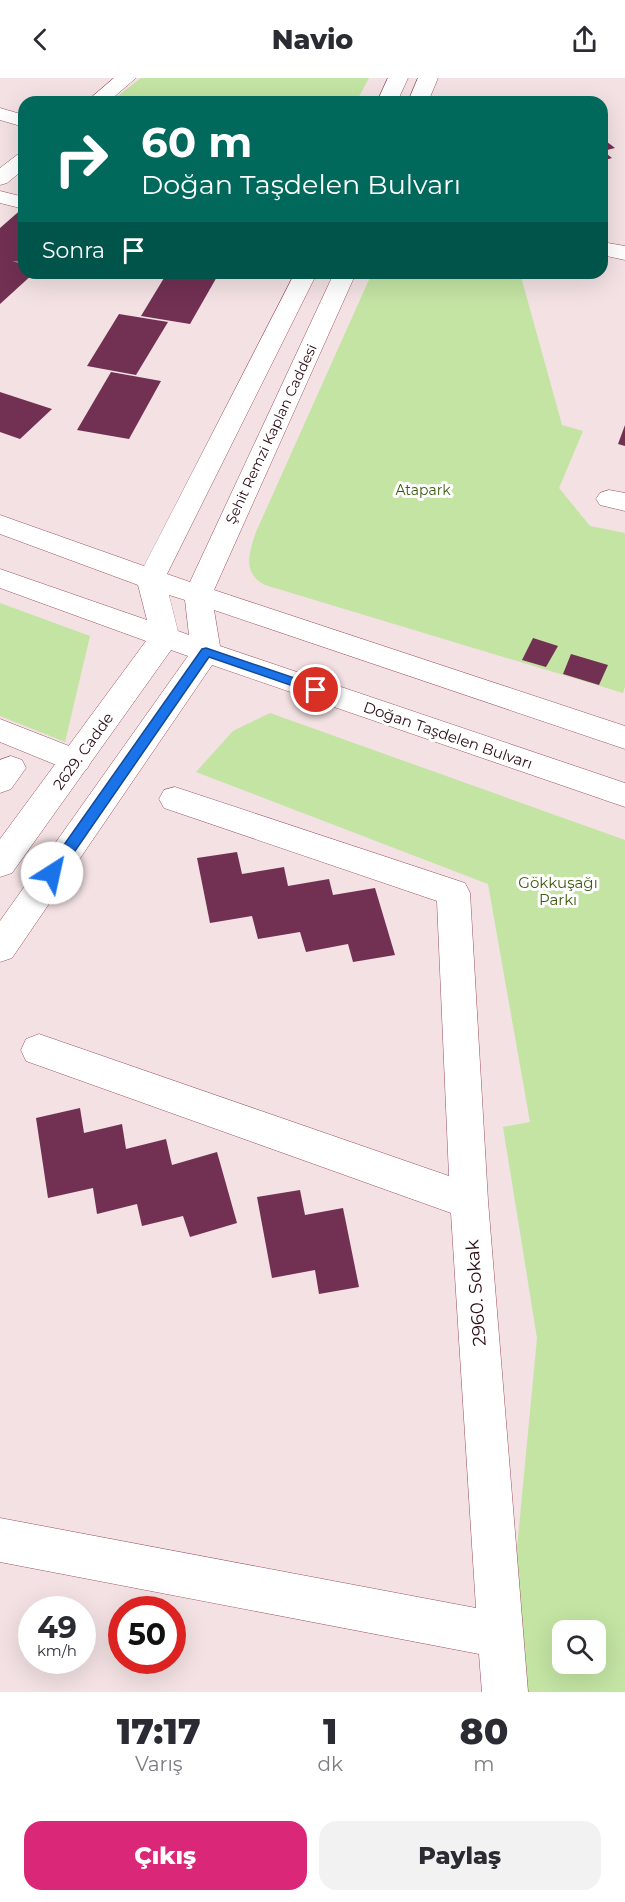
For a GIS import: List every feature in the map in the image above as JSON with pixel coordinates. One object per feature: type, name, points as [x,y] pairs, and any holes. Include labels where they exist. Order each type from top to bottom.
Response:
[{"type":"main road","points":[[104,96],[126,78]]},
{"type":"main road","points":[[390,96],[398,78]]},
{"type":"main road","points":[[420,96],[428,78]]},
{"type":"main road","points":[[0,114],[18,119]]},
{"type":"main road","points":[[0,179],[18,164]]},
{"type":"main road","points":[[0,196],[18,201]]},
{"type":"main road","points":[[608,250],[625,253]]},
{"type":"main road","points":[[165,637],[151,579],[303,279]]},
{"type":"main road","name":"Şehit Remzi Kaplan Caddesi","points":[[198,594],[342,279]]},
{"type":"main road","points":[[0,524],[151,579],[625,738]]},
{"type":"main road","name":"Doğan Taşdelen Bulvarı","points":[[0,578],[206,652],[625,795]]},
{"type":"main road","points":[[0,948],[206,652],[198,594]]},
{"type":"main road","name":"2629. Cadde","points":[[0,864],[165,637]]},
{"type":"main road","points":[[0,730],[76,761]]},
{"type":"main road","name":"2960. Sokak","points":[[175,799],[453,893],[469,1201],[505,1692]]},
{"type":"main road","points":[[39,1050],[469,1201]]},
{"type":"main road","points":[[0,1540],[500,1635]]},
{"type":"green space","points":[[141,78],[369,78],[359,96],[118,96]]},
{"type":"green space","name":"Atapark","points":[[369,279],[522,279],[562,425],[583,431],[559,488],[590,526],[625,533],[625,686],[623,693],[265,585],[253,575],[250,568],[251,547]]},
{"type":"green space","points":[[0,603],[90,636],[65,742],[0,716]]},
{"type":"green space","name":"Gökkuşağı Parkı","points":[[270,713],[625,840],[625,1692],[524,1692],[513,1590],[537,1338],[503,1127],[530,1122],[488,884],[196,772],[233,731]]},
{"type":"building","points":[[608,143],[615,148],[608,150]]},
{"type":"building","points":[[18,212],[18,262],[12,261],[18,262],[18,279],[27,279],[0,304],[0,228]]},
{"type":"building","points":[[163,279],[216,279],[190,324],[141,316]]},
{"type":"building","points":[[119,314],[168,322],[136,375],[87,366]]},
{"type":"building","points":[[111,372],[161,381],[129,439],[77,430]]},
{"type":"building","points":[[0,392],[52,409],[20,439],[0,432]]},
{"type":"building","points":[[625,425],[625,446],[618,444]]},
{"type":"building","points":[[533,638],[558,646],[546,667],[522,660]]},
{"type":"building","points":[[571,654],[608,665],[599,685],[563,674]]},
{"type":"building","points":[[237,852],[242,874],[284,867],[288,886],[329,879],[333,895],[375,888],[395,955],[353,962],[348,944],[306,952],[300,932],[258,939],[252,916],[210,923],[197,858]]},
{"type":"building","points":[[80,1108],[84,1133],[122,1124],[126,1149],[166,1139],[172,1165],[217,1152],[237,1223],[190,1237],[183,1216],[142,1226],[137,1204],[97,1214],[93,1188],[48,1198],[36,1118]]},
{"type":"building","points":[[300,1190],[305,1215],[343,1208],[359,1287],[319,1294],[315,1270],[272,1278],[257,1197]]},
{"type":"route","points":[[52,873],[206,652],[316,690]]}]
